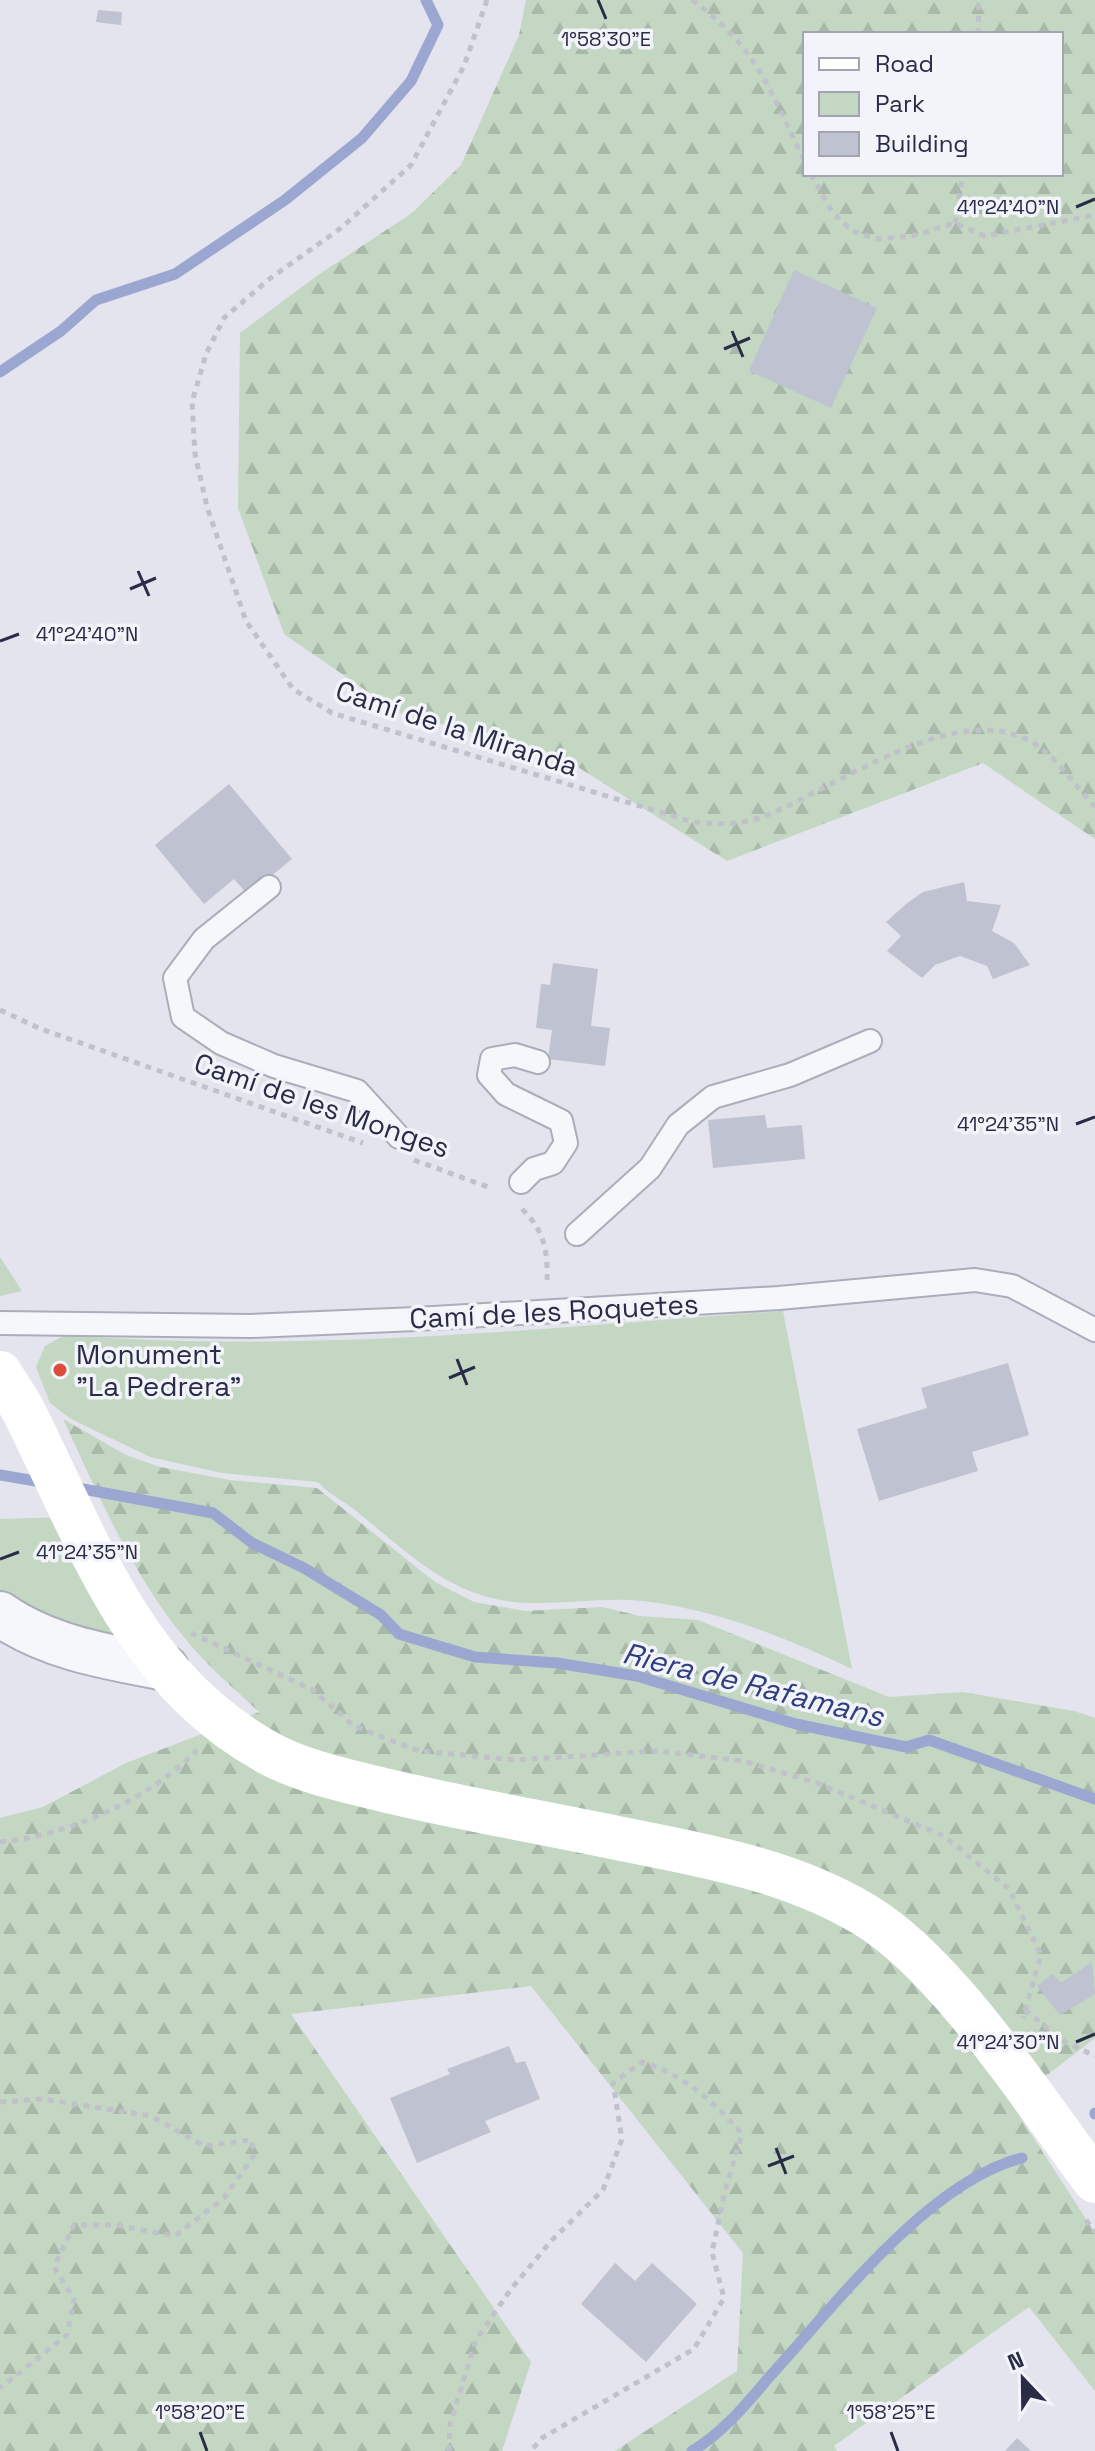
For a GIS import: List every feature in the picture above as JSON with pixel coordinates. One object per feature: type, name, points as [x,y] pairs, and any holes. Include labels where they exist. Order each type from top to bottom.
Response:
[{"type":"main road","points":[[11,1390],[135,1627],[166,1668],[222,1723],[276,1757],[366,1785],[693,1853],[800,1882],[869,1918],[908,1950],[955,1999],[1011,2070],[1086,2195]]},
{"type":"street","points":[[0,1614],[29,1634],[88,1652],[166,1668]]},
{"type":"lane","points":[[269,887],[204,939],[175,978],[183,1017],[221,1043],[274,1066],[357,1091],[401,1146]]},
{"type":"lane","points":[[577,1234],[650,1168],[678,1125],[713,1097],[790,1075],[870,1041]]},
{"type":"lane","points":[[521,1182],[534,1169],[553,1163],[566,1143],[561,1121],[506,1094],[489,1075],[492,1059],[515,1055],[538,1062]]},
{"type":"lane","name":"Camí de les Roquetes","points":[[0,1323],[251,1326],[779,1298],[975,1280],[1012,1286],[1095,1330]]},
{"type":"path","name":"Camí de la Miranda","points":[[487,0],[464,66],[411,165],[341,228],[268,280],[224,318],[206,354],[192,402],[195,454],[207,507],[232,583],[246,621],[293,689],[332,713],[693,822],[725,825],[758,818],[908,745],[968,732],[995,730],[1034,742],[1095,807]]},
{"type":"path","points":[[692,0],[726,25],[764,73],[803,158]]},
{"type":"path","points":[[978,32],[979,0]]},
{"type":"path","points":[[812,176],[832,212],[852,231],[878,239],[912,236],[955,223],[985,236],[1095,215]]},
{"type":"path","points":[[955,223],[963,176]]},
{"type":"path","name":"Camí de les Monges","points":[[0,1010],[41,1029],[375,1147]]},
{"type":"path","name":"Camí de les Monges","points":[[401,1146],[495,1190]]},
{"type":"path","points":[[519,1205],[536,1223],[548,1251],[543,1311]]},
{"type":"path","points":[[135,1627],[163,1621],[177,1627],[313,1690],[354,1726],[419,1751],[516,1760],[656,1751],[744,1761],[820,1784],[944,1836],[1009,1889],[1041,1955],[1011,2070]]},
{"type":"path","points":[[0,1842],[64,1827],[145,1791],[181,1766],[222,1723]]},
{"type":"path","points":[[1025,2010],[1065,2042],[1095,2056]]},
{"type":"path","points":[[449,2451],[450,2424],[476,2340],[511,2289],[552,2240],[603,2190],[622,2139],[613,2083],[642,2062],[670,2071],[706,2094],[742,2134],[726,2187],[712,2252],[724,2298],[694,2349],[542,2438],[531,2451]]},
{"type":"path","points":[[0,2102],[43,2099],[151,2116],[204,2146],[251,2140],[255,2154],[224,2198],[175,2236],[115,2225],[74,2225],[54,2267],[74,2299],[67,2335],[0,2388]]},
{"type":"path","points":[[1086,2195],[1095,2232]]},
{"type":"green space","points":[[526,0],[1095,0],[1095,839],[983,763],[727,861],[562,757],[397,712],[284,634],[238,508],[240,333],[318,275],[412,213],[461,165],[519,35]]},
{"type":"green space","points":[[0,1257],[22,1291],[0,1296]]},
{"type":"green space","points":[[783,1311],[852,1669],[754,1628],[678,1606],[620,1600],[529,1603],[479,1594],[458,1586],[418,1561],[318,1482],[222,1473],[150,1457],[71,1419],[50,1403],[36,1367],[45,1346],[65,1335],[245,1342],[335,1340],[514,1331]]},
{"type":"green space","points":[[63,1419],[126,1455],[160,1467],[230,1480],[317,1488],[435,1582],[474,1602],[525,1611],[602,1607],[640,1616],[698,1620],[889,1697],[963,1692],[1074,1711],[1095,1718],[1095,2038],[1011,2103],[1095,2233],[1095,2391],[1029,2307],[834,2446],[837,2451],[615,2451],[737,2371],[743,2253],[531,1986],[291,2014],[531,2362],[502,2451],[0,2451],[0,1818],[43,1807],[126,1763],[259,1712],[201,1656],[153,1595],[120,1538]]},
{"type":"green space","points":[[67,1517],[137,1655],[0,1602],[0,1519]]},
{"type":"building","points":[[98,10],[122,12],[121,25],[96,22]]},
{"type":"building","points":[[794,270],[877,308],[831,408],[749,371]]},
{"type":"building","points":[[229,784],[292,859],[248,895],[234,879],[204,904],[155,845]]},
{"type":"building","points":[[964,882],[967,901],[1001,905],[992,931],[1014,943],[1030,965],[993,979],[987,966],[960,956],[935,965],[922,978],[887,951],[901,936],[886,922],[906,904],[923,892]]},
{"type":"building","points":[[553,963],[598,969],[591,1026],[610,1028],[605,1066],[548,1059],[552,1030],[536,1028],[541,984],[550,985]]},
{"type":"building","points":[[765,1115],[767,1128],[802,1125],[805,1159],[713,1168],[708,1120]]},
{"type":"building","points":[[1008,1363],[1029,1435],[972,1452],[978,1471],[879,1501],[857,1429],[927,1408],[921,1388]]},
{"type":"building","points":[[1092,1962],[1095,1994],[1060,2015],[1037,1986],[1053,1974],[1061,1983]]},
{"type":"building","points":[[509,2046],[516,2063],[525,2061],[540,2099],[485,2121],[491,2132],[417,2163],[390,2098],[450,2074],[447,2069]]},
{"type":"building","points":[[615,2263],[635,2281],[652,2263],[697,2304],[646,2362],[581,2304]]},
{"type":"building","points":[[1017,2438],[1031,2451],[1005,2451]]},
{"type":"waterway","points":[[0,372],[61,331],[96,300],[175,274],[285,200],[362,138],[411,81],[438,25],[426,0]]},
{"type":"waterway","name":"Riera de Rafamans","points":[[0,1475],[47,1483]]},
{"type":"waterway","name":"Riera de Rafamans","points":[[72,1487],[213,1513],[252,1543],[304,1568],[381,1615],[399,1634],[475,1657],[557,1663],[637,1676],[796,1724],[906,1747],[929,1740],[1095,1799]]},
{"type":"waterway","points":[[692,2451],[734,2416],[854,2281],[918,2218],[987,2171],[1022,2158]]},
{"type":"place","name":"Monument \"La Pedrera\"","points":[[60,1370]]}]
